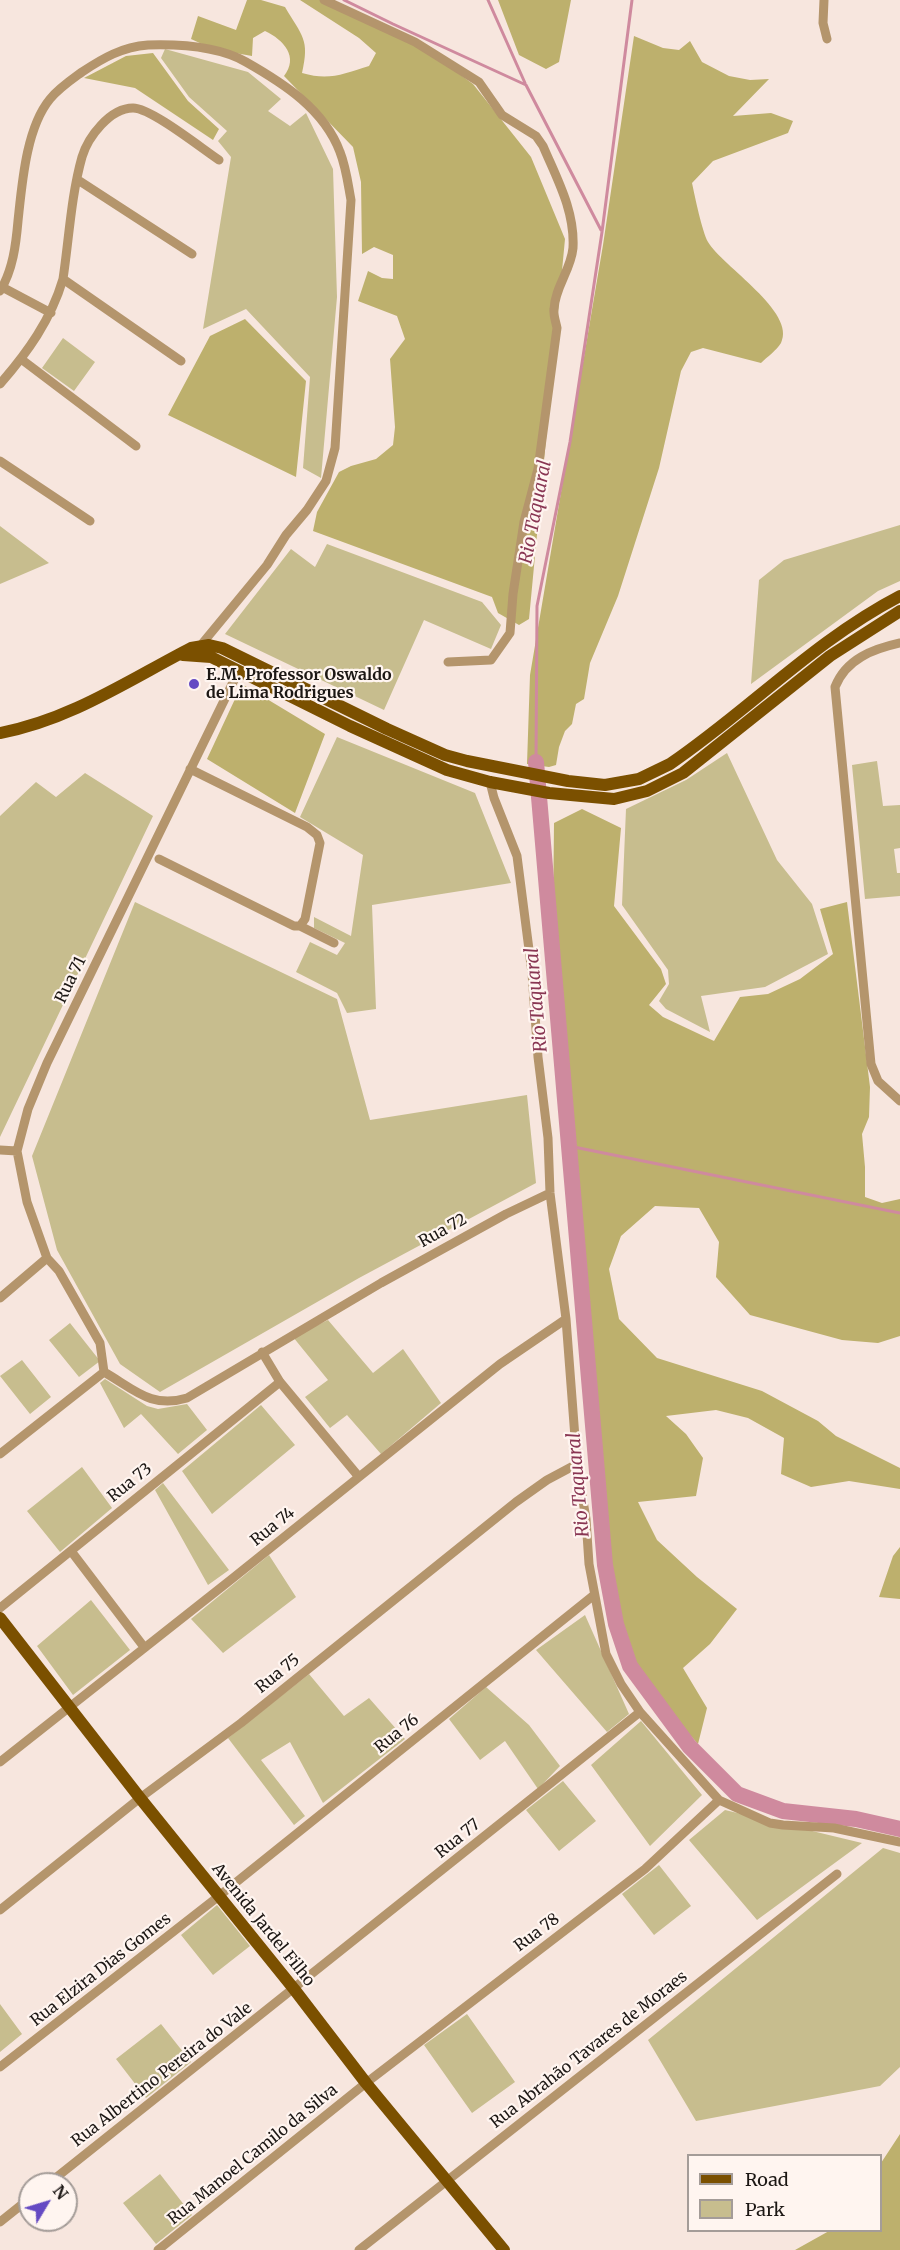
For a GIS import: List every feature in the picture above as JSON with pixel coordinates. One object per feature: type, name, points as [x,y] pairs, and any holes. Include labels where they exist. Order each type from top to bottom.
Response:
[{"type":"main road","points":[[0,733],[29,727],[67,714],[191,648],[213,645],[425,747],[467,761],[605,785],[627,782],[649,776],[682,756],[837,634],[900,596]]},
{"type":"main road","points":[[178,655],[206,655],[415,757],[447,770],[490,782],[549,793],[614,798],[638,794],[666,783],[683,773],[830,656],[900,611]]},
{"type":"main road","name":"Avenida Jardel Filho","points":[[0,1618],[366,2083],[504,2250]]},
{"type":"street","points":[[324,0],[415,42],[479,82],[502,115],[536,136],[540,141],[571,217],[573,248],[553,310],[557,328],[537,469],[519,553],[510,633],[491,660],[448,662]]},
{"type":"street","points":[[824,0],[823,22],[827,39]]},
{"type":"street","points":[[51,313],[1,289],[15,248],[28,152],[42,114],[49,100],[62,87],[96,63],[129,47],[160,45],[202,48],[242,60],[301,98],[331,134],[345,169],[351,200],[341,369],[333,455],[326,481],[307,510],[286,535],[267,565],[201,645]]},
{"type":"street","points":[[0,384],[21,359],[51,313],[63,279],[83,155],[99,127],[112,115],[123,110],[134,108],[145,111],[219,160]]},
{"type":"street","points":[[78,180],[192,254]]},
{"type":"street","points":[[63,279],[181,361]]},
{"type":"street","points":[[21,359],[136,446]]},
{"type":"street","points":[[0,461],[90,521]]},
{"type":"street","points":[[900,643],[872,651],[849,665],[842,672],[835,687],[871,1064],[878,1081],[900,1101]]},
{"type":"street","name":"Rua 71","points":[[104,1372],[100,1343],[64,1278],[47,1258],[27,1202],[17,1151],[28,1108],[47,1064],[239,670]]},
{"type":"street","points":[[190,769],[307,827],[317,835],[320,843],[305,919],[300,926]]},
{"type":"street","points":[[490,782],[517,856],[532,973],[538,1056],[548,1138],[550,1193],[566,1319],[576,1464],[586,1519],[594,1595],[606,1654],[621,1684],[640,1712],[719,1800],[776,1824],[834,1828],[900,1842]]},
{"type":"street","points":[[159,859],[294,926],[300,926],[334,943]]},
{"type":"street","points":[[0,1150],[17,1151]]},
{"type":"street","name":"Rua 72","points":[[104,1372],[153,1401],[176,1401],[187,1398],[262,1352],[445,1247],[550,1193]]},
{"type":"street","points":[[0,1298],[47,1258]]},
{"type":"street","name":"Rua 74","points":[[0,1762],[500,1364],[566,1319]]},
{"type":"street","points":[[262,1352],[280,1382],[359,1477]]},
{"type":"street","points":[[0,1455],[104,1372]]},
{"type":"street","name":"Rua 73","points":[[0,1608],[280,1382]]},
{"type":"street","name":"Rua 75","points":[[0,1910],[140,1798],[241,1723],[516,1502],[547,1480],[576,1464]]},
{"type":"street","points":[[71,1551],[144,1647]]},
{"type":"street","name":"Rua 76","points":[[219,1896],[594,1595]]},
{"type":"street","name":"Rua 77","points":[[294,1989],[640,1712]]},
{"type":"street","name":"Rua 78","points":[[366,2083],[645,1869],[719,1800]]},
{"type":"street","name":"Rua Abrahão Tavares de Moraes","points":[[359,2250],[837,1874]]},
{"type":"street","name":"Rua Elzira Dias Gomes","points":[[0,2067],[219,1896]]},
{"type":"street","name":"Rua Albertino Pereira do Vale","points":[[63,2172],[294,1989]]},
{"type":"street","name":"Rua Manoel Camilo da Silva","points":[[158,2250],[366,2083]]},
{"type":"street","points":[[0,2222],[18,2208]]},
{"type":"green space","points":[[165,49],[248,72],[281,99],[268,111],[290,126],[306,113],[333,169],[337,297],[321,478],[303,468],[310,377],[246,309],[203,329],[231,157],[218,141],[227,131],[189,97],[161,58]]},
{"type":"green space","points":[[63,338],[95,362],[74,391],[42,368]]},
{"type":"green space","points":[[900,525],[900,581],[878,591],[751,684],[759,580],[784,560]]},
{"type":"green space","points":[[0,526],[49,563],[0,584]]},
{"type":"green space","points":[[327,544],[482,602],[501,625],[491,649],[424,620],[384,710],[225,634],[291,549],[315,567]]},
{"type":"green space","points":[[337,737],[475,793],[511,883],[372,905],[376,1009],[347,1013],[337,993],[296,972],[310,942],[337,955],[345,943],[314,928],[314,917],[351,936],[363,855],[300,817]]},
{"type":"green space","points":[[727,753],[777,860],[812,904],[828,954],[765,987],[701,996],[710,1032],[666,1009],[659,1001],[669,984],[668,970],[622,905],[626,809],[686,780]]},
{"type":"green space","points":[[877,761],[883,806],[900,805],[900,848],[894,849],[897,873],[900,873],[900,896],[865,899],[852,765]]},
{"type":"green space","points":[[85,773],[153,816],[0,1137],[0,816],[36,782],[56,797]]},
{"type":"green space","points":[[135,902],[337,999],[370,1120],[527,1095],[536,1183],[359,1278],[160,1392],[120,1364],[57,1250],[32,1156]]},
{"type":"green space","points":[[328,1320],[373,1373],[403,1349],[441,1403],[381,1454],[347,1415],[330,1428],[305,1397],[328,1380],[293,1337]]},
{"type":"green space","points":[[70,1323],[100,1361],[79,1377],[49,1340]]},
{"type":"green space","points":[[22,1360],[51,1397],[30,1414],[0,1376]]},
{"type":"green space","points":[[105,1379],[147,1406],[158,1409],[187,1404],[207,1430],[178,1454],[141,1414],[124,1428],[100,1383]]},
{"type":"green space","points":[[261,1405],[295,1445],[212,1514],[182,1471]]},
{"type":"green space","points":[[82,1467],[112,1508],[60,1552],[27,1511]]},
{"type":"green space","points":[[163,1483],[229,1570],[208,1585],[155,1490]]},
{"type":"green space","points":[[269,1555],[296,1597],[223,1653],[191,1619]]},
{"type":"green space","points":[[91,1600],[130,1650],[73,1695],[37,1646]]},
{"type":"green space","points":[[585,1615],[629,1714],[607,1732],[536,1650]]},
{"type":"green space","points":[[309,1674],[344,1716],[369,1698],[405,1739],[323,1803],[290,1742],[261,1760],[305,1816],[294,1825],[228,1738]]},
{"type":"green space","points":[[486,1687],[529,1725],[560,1766],[538,1789],[505,1741],[480,1760],[449,1719]]},
{"type":"green space","points":[[641,1721],[702,1795],[650,1846],[591,1765]]},
{"type":"green space","points":[[563,1781],[596,1821],[559,1851],[526,1810]]},
{"type":"green space","points":[[725,1810],[862,1843],[757,1920],[689,1840]]},
{"type":"green space","points":[[883,1848],[900,1853],[900,2067],[880,2086],[696,2121],[648,2040]]},
{"type":"green space","points":[[659,1865],[691,1906],[654,1935],[622,1894]]},
{"type":"green space","points":[[217,1905],[250,1946],[213,1975],[181,1935]]},
{"type":"green space","points":[[0,2004],[22,2034],[0,2052]]},
{"type":"green space","points":[[467,2014],[515,2082],[472,2113],[424,2045]]},
{"type":"green space","points":[[161,2024],[191,2062],[146,2098],[116,2059]]},
{"type":"green space","points":[[160,2174],[192,2215],[156,2244],[123,2203]]},
{"type":"shaded area","points":[[247,0],[261,0],[285,7],[305,45],[302,73],[320,76],[343,74],[369,66],[376,53],[359,38],[300,0],[327,0],[415,42],[473,84],[531,157],[565,239],[529,619],[519,625],[498,613],[492,597],[313,531],[317,512],[339,472],[376,459],[393,445],[395,427],[390,359],[405,339],[397,316],[358,301],[368,271],[382,278],[393,279],[393,255],[374,247],[362,254],[361,182],[353,147],[284,76],[288,69],[290,56],[283,44],[265,31],[253,38],[252,56],[213,49],[191,39],[198,16],[236,30]]},
{"type":"shaded area","points":[[498,0],[571,0],[559,62],[546,69],[519,55]]},
{"type":"shaded area","points":[[634,36],[663,48],[679,50],[690,41],[702,62],[729,76],[750,80],[769,79],[733,116],[771,113],[793,121],[788,133],[713,161],[692,183],[708,242],[769,304],[783,331],[779,346],[761,363],[703,348],[691,352],[681,371],[659,468],[618,596],[590,663],[584,699],[576,704],[572,724],[565,731],[559,747],[556,765],[549,767],[527,764],[530,675],[603,245]]},
{"type":"shaded area","points":[[153,53],[188,101],[219,129],[213,140],[135,88],[84,78],[126,56]]},
{"type":"shaded area","points":[[245,319],[306,381],[296,477],[168,415],[210,336]]},
{"type":"shaded area","points":[[242,684],[325,734],[295,813],[207,759]]},
{"type":"shaded area","points":[[582,809],[621,828],[614,906],[661,969],[666,984],[649,1005],[663,1017],[714,1041],[740,997],[768,994],[800,979],[833,954],[820,909],[847,902],[870,1087],[869,1117],[862,1134],[865,1197],[882,1203],[900,1199],[900,1336],[878,1343],[842,1340],[750,1315],[716,1277],[719,1242],[699,1208],[655,1206],[621,1236],[609,1269],[619,1319],[657,1358],[762,1391],[818,1421],[836,1436],[900,1468],[900,1489],[849,1481],[811,1487],[781,1474],[784,1438],[748,1418],[716,1410],[666,1416],[686,1434],[703,1458],[696,1496],[638,1502],[657,1540],[697,1577],[737,1609],[710,1644],[683,1668],[707,1708],[698,1744],[673,1716],[635,1663],[617,1622],[564,1119],[563,1020],[553,921],[554,823]]},
{"type":"shaded area","points":[[900,1547],[900,1599],[879,1597],[893,1556]]},
{"type":"shaded area","points":[[900,2134],[900,2250],[795,2250],[827,2232],[882,2232],[882,2161]]},
{"type":"waterway","points":[[344,0],[526,85],[601,230]]},
{"type":"waterway","points":[[488,0],[525,83]]},
{"type":"waterway","name":"Rio Taquaral","points":[[536,762],[537,606],[570,442],[602,232],[632,0]]},
{"type":"waterway","name":"Rio Taquaral","points":[[536,762],[605,1565],[616,1624],[630,1666],[689,1746],[737,1794],[783,1811],[856,1819],[900,1829]]},
{"type":"waterway","points":[[569,1146],[900,1213]]},
{"type":"place","name":"E.M. Professor Oswaldo de Lima Rodrigues","points":[[194,684]]}]
